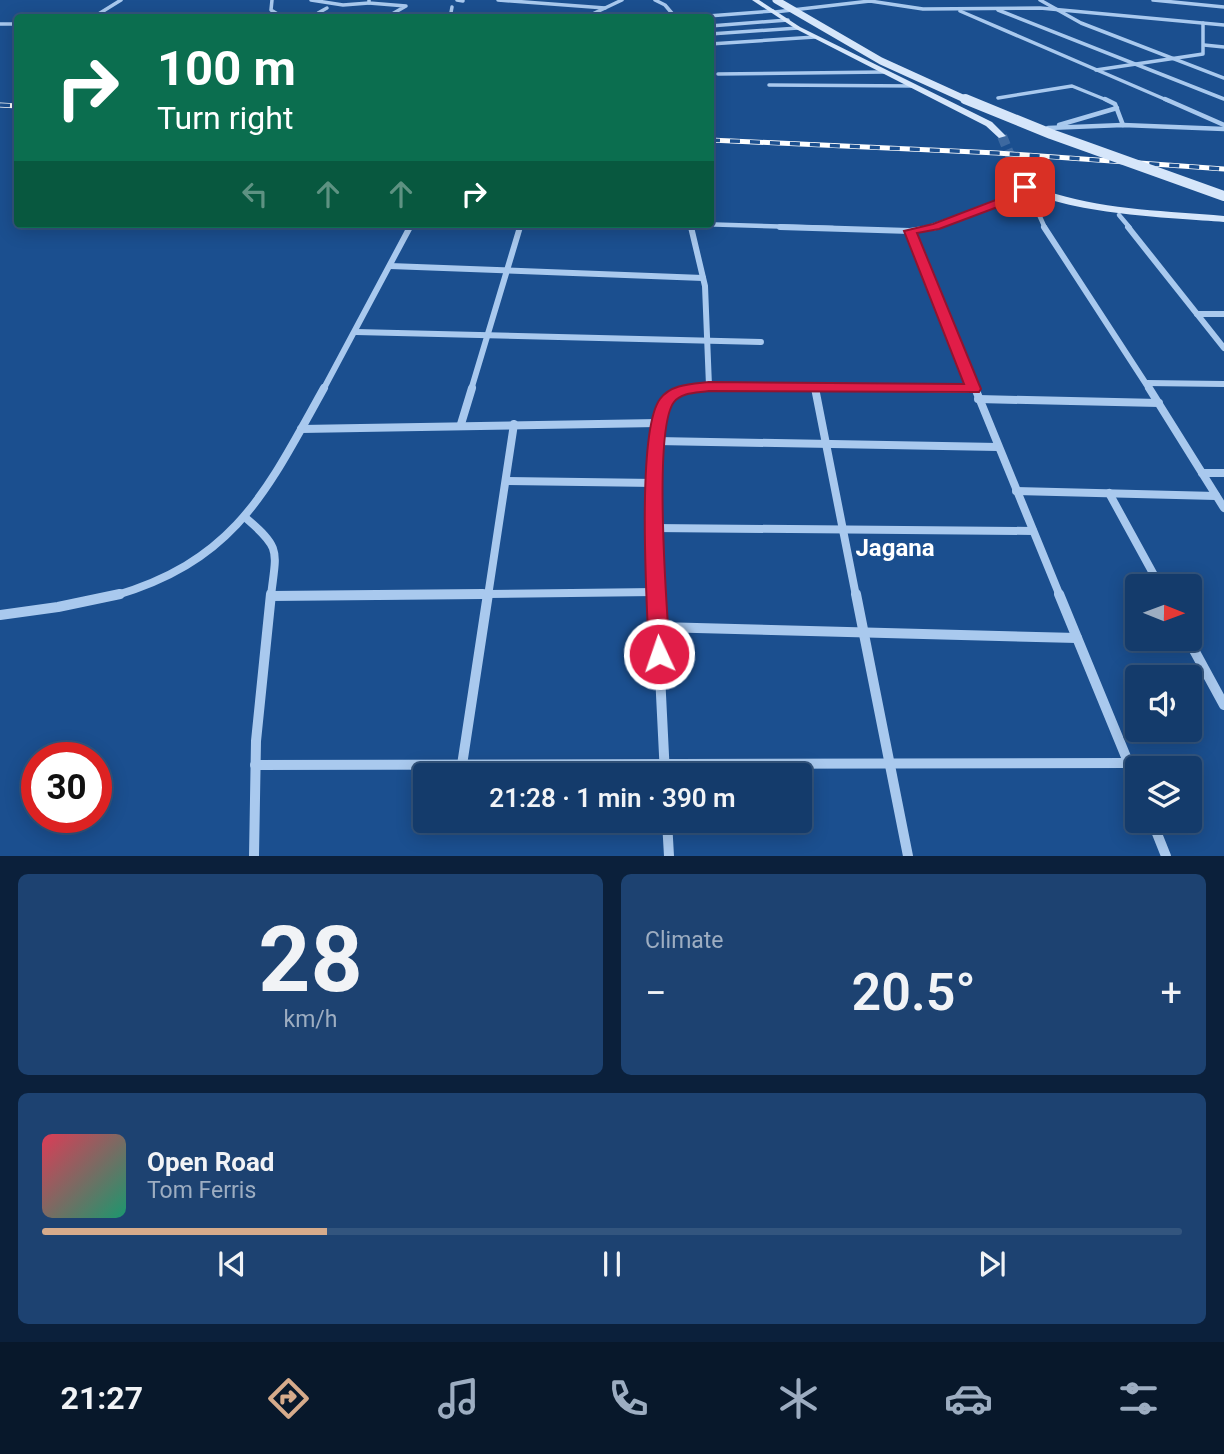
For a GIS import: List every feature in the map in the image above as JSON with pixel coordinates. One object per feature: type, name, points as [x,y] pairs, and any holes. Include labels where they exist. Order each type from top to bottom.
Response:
[{"type":"street","points":[[98,14],[121,0]]},
{"type":"street","points":[[272,0],[271,10],[278,14]]},
{"type":"street","points":[[311,0],[343,5],[369,2],[406,6],[392,14]]},
{"type":"street","points":[[498,0],[606,8]]},
{"type":"street","points":[[591,14],[622,0]]},
{"type":"street","points":[[654,0],[665,5],[673,14]]},
{"type":"street","points":[[755,0],[798,28],[989,124],[1002,136]]},
{"type":"street","points":[[776,0],[843,40],[973,103],[1224,196]]},
{"type":"street","points":[[1040,0],[1052,9],[1224,78]]},
{"type":"street","points":[[1153,0],[1224,7]]},
{"type":"street","points":[[714,16],[863,1],[913,8],[1052,9],[1224,25]]},
{"type":"street","points":[[451,14],[452,7]]},
{"type":"street","points":[[318,14],[327,8]]},
{"type":"street","points":[[994,8],[1224,99]]},
{"type":"street","points":[[956,9],[1224,127]]},
{"type":"street","points":[[716,25],[788,20]]},
{"type":"street","points":[[1095,70],[1203,54],[1203,23]]},
{"type":"street","points":[[716,25],[733,42]]},
{"type":"street","points":[[714,34],[798,28]]},
{"type":"street","points":[[714,44],[815,37]]},
{"type":"street","points":[[1205,45],[1224,47]]},
{"type":"street","points":[[718,74],[884,72]]},
{"type":"street","points":[[769,85],[914,86]]},
{"type":"street","points":[[998,98],[1072,86],[1110,100],[1117,108],[1123,125]]},
{"type":"street","points":[[1117,108],[1048,128],[1123,125],[1224,127]]},
{"type":"street","points":[[1021,182],[1031,191],[1063,200],[1129,210],[1224,219]]},
{"type":"street","points":[[714,225],[910,231],[935,227],[1031,191]]},
{"type":"street","points":[[1013,198],[1036,208],[1047,234],[1146,383],[1224,508]]},
{"type":"street","points":[[1119,215],[1224,348]]},
{"type":"street","points":[[0,615],[115,597],[154,583],[219,544],[247,519],[356,332],[409,228]]},
{"type":"street","points":[[461,424],[520,228]]},
{"type":"street","points":[[691,228],[703,278],[709,386]]},
{"type":"street","points":[[910,231],[1126,756]]},
{"type":"street","points":[[390,266],[703,278]]},
{"type":"street","points":[[1197,314],[1224,314]]},
{"type":"street","points":[[356,332],[761,342]]},
{"type":"street","points":[[1146,383],[1224,384]]},
{"type":"street","points":[[665,763],[653,528],[658,423],[666,401],[678,391],[709,386],[974,389]]},
{"type":"street","points":[[815,387],[908,856]]},
{"type":"street","points":[[978,398],[1158,403]]},
{"type":"street","points":[[301,429],[461,424],[658,423]]},
{"type":"street","points":[[462,763],[514,424]]},
{"type":"street","points":[[657,441],[998,447]]},
{"type":"street","points":[[1202,473],[1224,473]]},
{"type":"street","points":[[506,481],[655,483]]},
{"type":"street","points":[[1016,491],[1216,496]]},
{"type":"street","points":[[1109,493],[1153,574]]},
{"type":"street","points":[[247,519],[269,538],[275,549],[255,765],[252,825],[254,856]]},
{"type":"street","points":[[653,528],[1033,531]]},
{"type":"street","points":[[271,596],[656,592]]},
{"type":"street","points":[[658,627],[1077,638]]},
{"type":"street","points":[[1195,651],[1224,705]]},
{"type":"street","points":[[812,766],[1125,762]]},
{"type":"street","points":[[255,765],[413,765]]},
{"type":"street","points":[[668,833],[669,856]]},
{"type":"street","points":[[1157,833],[1166,856]]},
{"type":"tunnel","points":[[1002,136],[1021,182]]},
{"type":"railway","points":[[0,105],[14,106]]},
{"type":"railway","points":[[714,140],[997,153],[1224,169]]},
{"type":"district","name":"Jagana","points":[[895,548]]},
{"type":"route","points":[[659,654],[653,528],[658,423],[666,401],[678,391],[709,386],[974,389],[910,231],[935,227],[1031,191],[1025,187]]}]
